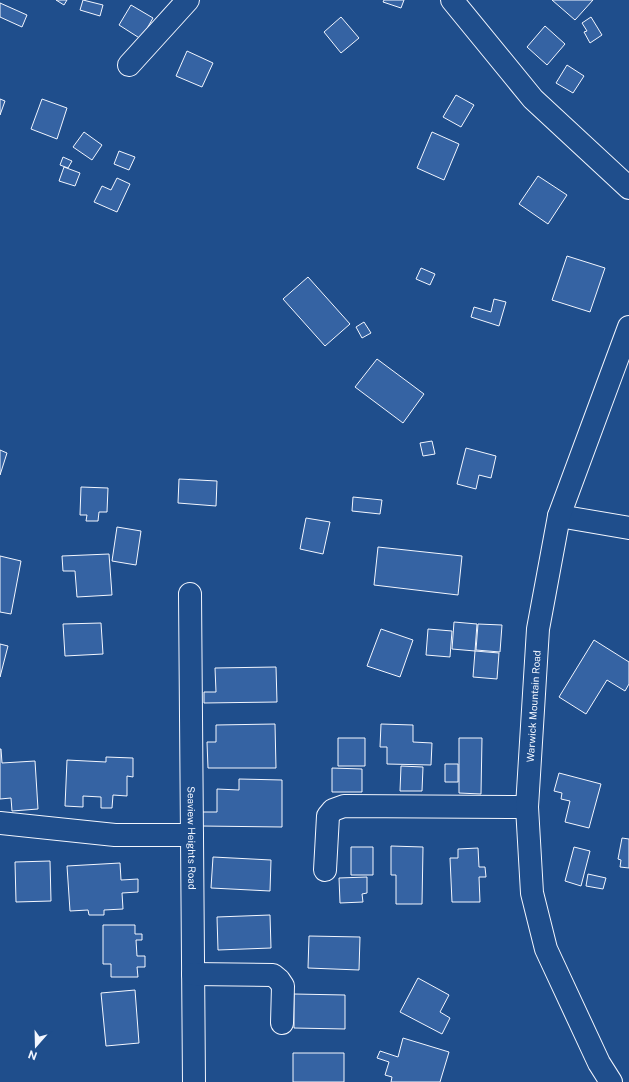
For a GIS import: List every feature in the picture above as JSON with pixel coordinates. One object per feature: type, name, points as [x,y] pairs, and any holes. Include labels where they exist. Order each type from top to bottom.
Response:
[{"type":"street","points":[[129,65],[188,0]]},
{"type":"street","points":[[452,0],[533,99],[629,188]]},
{"type":"street","name":"Warwick Mountain Road","points":[[611,1082],[599,1063],[546,949],[532,893],[527,808],[538,629],[559,516],[629,327]]},
{"type":"street","points":[[559,516],[629,528]]},
{"type":"street","name":"Seaview Heights Road","points":[[190,594],[194,1082]]},
{"type":"street","points":[[325,870],[328,816],[333,810],[344,806],[527,808]]},
{"type":"street","points":[[0,823],[115,835],[192,835]]},
{"type":"street","points":[[193,974],[273,975],[283,986],[282,1023]]},
{"type":"building","points":[[56,0],[67,0],[64,5]]},
{"type":"building","points":[[83,0],[103,5],[100,16],[80,10]]},
{"type":"building","points":[[384,0],[404,0],[401,8],[383,2]]},
{"type":"building","points":[[552,0],[593,0],[575,20]]},
{"type":"building","points":[[0,3],[27,15],[22,27],[0,17]]},
{"type":"building","points":[[131,5],[153,18],[141,39],[119,25]]},
{"type":"building","points":[[341,17],[359,38],[341,53],[324,32]]},
{"type":"building","points":[[591,17],[602,35],[590,43],[584,32],[587,31],[582,23]]},
{"type":"building","points":[[545,26],[565,44],[547,65],[527,47]]},
{"type":"building","points":[[187,51],[213,63],[202,87],[176,76]]},
{"type":"building","points":[[567,65],[584,76],[573,93],[556,83]]},
{"type":"building","points":[[456,95],[474,105],[461,127],[443,117]]},
{"type":"building","points":[[0,99],[5,101],[0,115]]},
{"type":"building","points":[[42,99],[67,108],[57,139],[31,129]]},
{"type":"building","points":[[84,132],[102,145],[92,160],[73,147]]},
{"type":"building","points":[[432,132],[459,144],[444,180],[417,168]]},
{"type":"building","points":[[119,151],[135,157],[129,170],[114,164]]},
{"type":"building","points":[[63,157],[72,161],[68,168],[60,165]]},
{"type":"building","points":[[64,167],[80,173],[75,186],[59,181]]},
{"type":"building","points":[[538,176],[567,195],[548,224],[519,204]]},
{"type":"building","points":[[117,178],[130,184],[117,212],[94,202],[102,186],[111,190]]},
{"type":"building","points":[[567,256],[605,268],[590,312],[552,300]]},
{"type":"building","points":[[421,268],[435,274],[430,285],[416,279]]},
{"type":"building","points":[[308,277],[350,324],[325,346],[283,299]]},
{"type":"building","points":[[494,299],[506,302],[499,326],[471,317],[474,307],[491,312]]},
{"type":"building","points":[[364,322],[371,333],[362,338],[356,327]]},
{"type":"building","points":[[377,359],[424,394],[403,423],[355,387]]},
{"type":"building","points":[[432,441],[435,454],[423,456],[420,443]]},
{"type":"building","points":[[466,448],[496,456],[491,478],[479,475],[476,489],[457,484]]},
{"type":"building","points":[[0,450],[7,453],[0,475]]},
{"type":"building","points":[[179,479],[217,481],[216,506],[178,503]]},
{"type":"building","points":[[81,487],[108,488],[107,512],[99,512],[98,521],[86,521],[87,515],[80,515]]},
{"type":"building","points":[[353,497],[382,500],[380,514],[352,511]]},
{"type":"building","points":[[306,518],[330,522],[323,554],[300,549]]},
{"type":"building","points":[[117,527],[141,531],[136,565],[112,561]]},
{"type":"building","points":[[378,547],[462,556],[458,595],[374,585]]},
{"type":"building","points":[[109,554],[112,595],[77,597],[75,571],[63,571],[62,556]]},
{"type":"building","points":[[0,556],[21,561],[11,614],[0,612]]},
{"type":"building","points":[[454,622],[477,624],[475,651],[452,649]]},
{"type":"building","points":[[101,623],[103,654],[65,656],[63,624]]},
{"type":"building","points":[[478,624],[502,625],[500,652],[476,650]]},
{"type":"building","points":[[381,629],[413,640],[400,677],[367,666]]},
{"type":"building","points":[[428,629],[452,631],[450,657],[426,655]]},
{"type":"building","points":[[594,640],[629,662],[629,684],[625,691],[607,680],[586,714],[559,697]]},
{"type":"building","points":[[0,644],[8,646],[0,677]]},
{"type":"building","points":[[475,651],[499,653],[497,679],[473,677]]},
{"type":"building","points":[[276,667],[277,702],[204,703],[204,692],[216,692],[215,668]]},
{"type":"building","points":[[275,724],[276,768],[208,768],[207,742],[216,742],[216,725]]},
{"type":"building","points":[[381,724],[413,725],[413,742],[432,743],[431,765],[387,764],[387,747],[380,747]]},
{"type":"building","points":[[338,738],[365,738],[365,766],[338,766]]},
{"type":"building","points":[[459,738],[482,738],[481,794],[459,793]]},
{"type":"building","points":[[0,749],[2,763],[35,761],[38,809],[12,811],[11,798],[0,799]]},
{"type":"building","points":[[106,757],[133,758],[133,777],[127,776],[127,796],[113,795],[112,808],[101,808],[101,797],[83,796],[83,807],[65,806],[67,760],[106,762]]},
{"type":"building","points":[[445,764],[458,764],[458,782],[445,782]]},
{"type":"building","points":[[401,766],[423,767],[422,791],[400,791]]},
{"type":"building","points":[[332,768],[362,769],[362,792],[332,792]]},
{"type":"building","points":[[559,773],[601,784],[589,828],[565,822],[570,801],[561,799],[562,793],[554,791]]},
{"type":"building","points":[[239,779],[282,780],[282,827],[201,826],[201,812],[217,812],[217,789],[239,790]]},
{"type":"building","points":[[622,838],[629,839],[629,868],[620,867],[621,860],[618,859]]},
{"type":"building","points":[[391,846],[423,847],[422,904],[396,904],[396,875],[391,875]]},
{"type":"building","points":[[351,847],[373,847],[373,875],[351,875]]},
{"type":"building","points":[[574,847],[590,851],[581,886],[565,881]]},
{"type":"building","points":[[478,848],[479,867],[485,867],[486,877],[479,877],[480,902],[452,902],[450,858],[458,858],[458,849]]},
{"type":"building","points":[[213,857],[271,860],[270,891],[211,888]]},
{"type":"building","points":[[50,861],[51,901],[16,902],[15,862]]},
{"type":"building","points":[[120,863],[121,880],[138,879],[138,892],[122,893],[123,909],[104,910],[104,915],[89,915],[88,910],[70,911],[67,866]]},
{"type":"building","points":[[588,874],[606,878],[603,889],[586,886]]},
{"type":"building","points":[[367,877],[367,893],[362,894],[363,902],[340,903],[339,878]]},
{"type":"building","points":[[270,915],[271,948],[218,950],[217,917]]},
{"type":"building","points":[[103,925],[135,925],[135,934],[142,934],[142,940],[136,940],[137,956],[145,956],[145,967],[137,967],[138,977],[111,977],[111,964],[103,964]]},
{"type":"building","points":[[309,936],[360,937],[359,970],[308,968]]},
{"type":"building","points":[[418,978],[449,995],[440,1012],[450,1018],[442,1034],[400,1012]]},
{"type":"building","points":[[135,990],[139,1043],[106,1046],[101,993]]},
{"type":"building","points":[[294,994],[345,995],[345,1029],[294,1028]]},
{"type":"building","points":[[403,1038],[449,1052],[440,1082],[391,1082],[392,1077],[385,1075],[389,1062],[377,1058],[380,1051],[398,1057]]},
{"type":"building","points":[[293,1053],[344,1053],[344,1082],[293,1082]]}]
